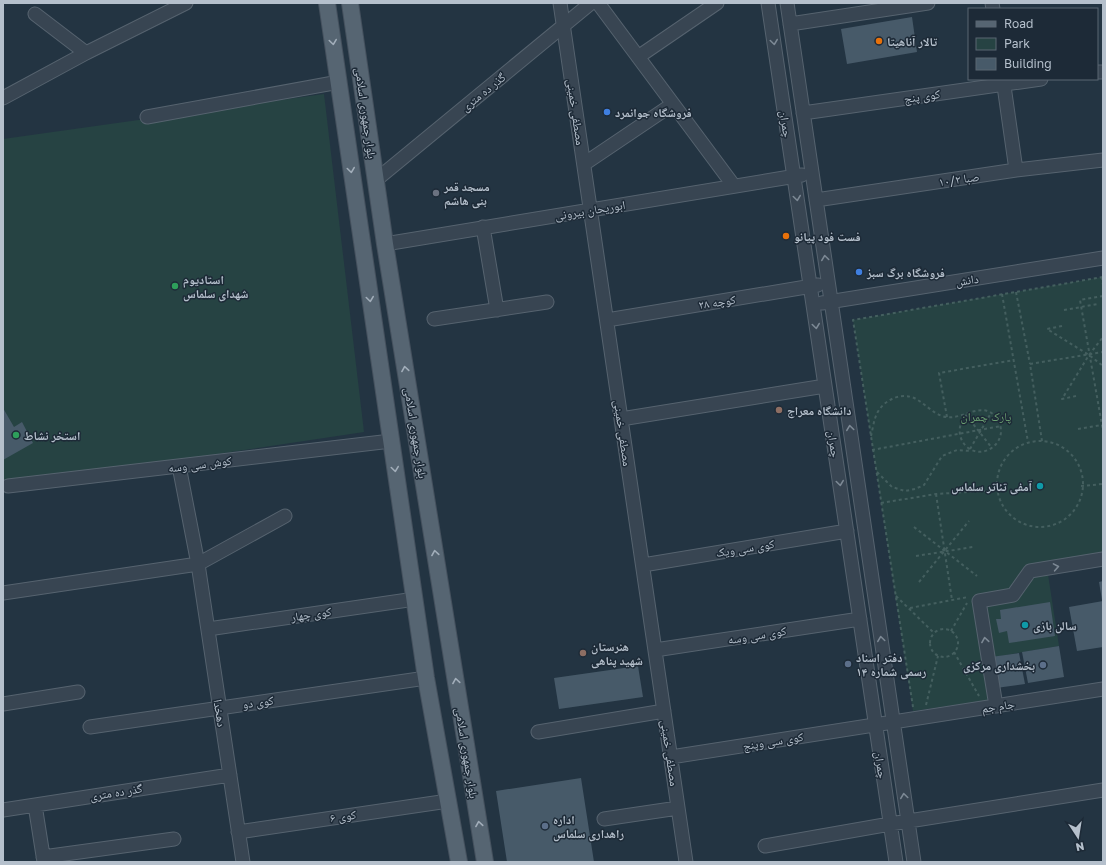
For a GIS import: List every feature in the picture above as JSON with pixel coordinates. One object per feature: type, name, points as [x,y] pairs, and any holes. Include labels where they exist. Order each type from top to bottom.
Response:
[{"type":"main road","name":"بلوار جمهوری اسلامی","points":[[327,3],[426,678],[459,862]]},
{"type":"main road","name":"بلوار جمهوری اسلامی","points":[[350,3],[385,244],[485,862]]},
{"type":"street","points":[[3,98],[86,53],[186,3]]},
{"type":"street","name":"مصطفی خمینی","points":[[560,3],[686,862]]},
{"type":"street","name":"گذر ده متری","points":[[376,180],[591,3]]},
{"type":"street","points":[[598,3],[734,186]]},
{"type":"street","points":[[638,57],[717,3]]},
{"type":"street","name":"چمران","points":[[768,3],[896,862]]},
{"type":"street","name":"چمران","points":[[787,3],[914,862]]},
{"type":"street","points":[[790,24],[928,3]]},
{"type":"street","points":[[35,14],[86,53]]},
{"type":"street","name":"کوی پنج","points":[[803,113],[1003,81],[1022,80]]},
{"type":"street","points":[[1003,81],[1016,170]]},
{"type":"street","points":[[147,117],[338,82]]},
{"type":"street","points":[[584,164],[673,104]]},
{"type":"street","name":"صبا ۱۰/۲","points":[[816,200],[1016,170],[1103,160]]},
{"type":"street","name":"ابوریحان بیرونی","points":[[385,244],[812,173]]},
{"type":"street","points":[[483,227],[497,310]]},
{"type":"street","name":"دانش","points":[[813,304],[1103,258]]},
{"type":"street","name":"کوچه ۲۸","points":[[606,320],[828,284]]},
{"type":"street","points":[[434,319],[547,302]]},
{"type":"street","points":[[621,419],[825,386]]},
{"type":"street","name":"کوش سی وسه","points":[[8,486],[391,441]]},
{"type":"street","points":[[179,466],[198,564]]},
{"type":"street","points":[[3,593],[198,564],[285,516]]},
{"type":"street","name":"کوی سی ویک","points":[[643,564],[847,531]]},
{"type":"street","points":[[996,702],[979,601],[1014,595],[1030,571],[1103,559]]},
{"type":"street","name":"دهخدا","points":[[198,564],[243,862]]},
{"type":"street","name":"کوی چهار","points":[[208,629],[415,599]]},
{"type":"street","name":"کوی سی وسه","points":[[655,650],[860,619]]},
{"type":"street","name":"کوی دو","points":[[90,727],[426,678]]},
{"type":"street","name":"جام جم","points":[[876,725],[996,702],[1103,689]]},
{"type":"street","points":[[3,704],[78,692]]},
{"type":"street","points":[[538,732],[664,711]]},
{"type":"street","name":"کوی سی وپنج","points":[[671,757],[876,725]]},
{"type":"street","name":"گذر ده متری","points":[[3,810],[230,775]]},
{"type":"street","points":[[765,846],[908,821],[1103,790]]},
{"type":"street","name":"کوی ۶","points":[[238,832],[448,801]]},
{"type":"street","points":[[35,805],[43,860],[174,838]]},
{"type":"street","points":[[604,819],[678,808]]},
{"type":"path","points":[[913,712],[853,320],[1102,277],[1103,285]]},
{"type":"path","points":[[1016,292],[1030,364],[1042,441]]},
{"type":"path","points":[[1002,294],[1028,442]]},
{"type":"path","points":[[1103,296],[1080,300],[1103,431]]},
{"type":"path","points":[[1064,310],[1098,304]]},
{"type":"path","points":[[1062,326],[1047,329],[1089,355],[1103,366]]},
{"type":"path","points":[[1076,396],[1062,399],[1089,355],[1103,337]]},
{"type":"path","points":[[1030,364],[1103,352]]},
{"type":"path","points":[[947,417],[939,373],[1014,360]]},
{"type":"path","points":[[870,437],[879,410],[891,399],[905,396],[915,398],[942,416],[947,417],[966,415],[978,410],[991,413],[995,416],[1001,426],[1000,438],[992,448],[976,451],[957,450],[942,456],[924,485],[905,491],[892,487],[876,472]]},
{"type":"path","points":[[970,449],[991,413]]},
{"type":"path","points":[[966,415],[980,430],[992,448]]},
{"type":"path","points":[[966,415],[960,424],[959,434],[964,445],[976,451]]},
{"type":"path","points":[[1078,430],[1103,425]]},
{"type":"path","points":[[872,450],[1001,426]]},
{"type":"path","points":[[1042,441],[1061,446],[1072,454],[1079,465],[1082,486],[1078,504],[1070,515],[1059,522],[1046,526],[1033,526],[1020,522],[1009,514],[1001,502],[998,490],[998,478],[1001,466],[1008,455],[1028,442],[1042,441]]},
{"type":"path","points":[[1082,486],[1103,484]]},
{"type":"path","points":[[881,503],[936,494],[998,490]]},
{"type":"path","points":[[936,494],[952,600]]},
{"type":"path","points":[[919,582],[969,521]]},
{"type":"path","points":[[914,527],[977,576]]},
{"type":"path","points":[[916,556],[973,547]]},
{"type":"path","points":[[895,595],[934,633]]},
{"type":"path","points":[[910,608],[970,597],[951,631]]},
{"type":"path","points":[[942,629],[951,631],[955,634],[958,643],[954,652],[946,657],[938,656],[931,649],[930,645],[930,641],[934,633],[942,629]]},
{"type":"path","points":[[954,652],[982,701],[996,702]]},
{"type":"path","points":[[924,710],[938,656]]},
{"type":"green space","name":"استادیوم شهدای سلماس","points":[[324,94],[364,432],[3,486],[3,139]]},
{"type":"green space","name":"پارک چمران","points":[[1103,277],[1103,559],[1047,568],[1059,646],[989,658],[997,699],[913,711],[853,320]]},
{"type":"building","name":"تالار آناهیتا","points":[[912,17],[917,52],[847,64],[841,29]]},
{"type":"building","name":"استخر نشاط","points":[[3,408],[14,427],[22,422],[33,443],[3,460]]},
{"type":"building","points":[[1103,581],[1103,600],[1102,600],[1099,582]]},
{"type":"building","points":[[1103,601],[1103,647],[1077,651],[1069,607]]},
{"type":"building","name":"سالن بازی","points":[[1050,602],[1055,636],[1009,643],[1007,631],[999,633],[996,619],[1001,619],[1000,610]]},
{"type":"building","name":"بخشداری مرکزی","points":[[1059,646],[1064,677],[1028,683],[1022,652]]},
{"type":"building","points":[[1019,653],[1025,684],[996,688],[991,657]]},
{"type":"building","points":[[638,666],[643,697],[559,709],[554,678]]},
{"type":"building","name":"اداره راهداری سلماس","points":[[581,778],[594,862],[507,862],[496,791]]},
{"type":"place","name":"تالار آناهیتا","points":[[879,41]]},
{"type":"place","name":"فروشگاه جوانمرد","points":[[607,112]]},
{"type":"place","name":"مسجد قمر بنی هاشم","points":[[436,193]]},
{"type":"place","name":"فست فود پیانو","points":[[786,236]]},
{"type":"place","name":"فروشگاه برگ سبز","points":[[859,272]]},
{"type":"place","name":"استادیوم شهدای سلماس","points":[[175,286]]},
{"type":"place","name":"دانشگاه معراج","points":[[779,410]]},
{"type":"place","name":"استخر نشاط","points":[[16,435]]},
{"type":"place","name":"آمفی تئاتر سلماس","points":[[1040,486]]},
{"type":"place","name":"سالن بازی","points":[[1025,625]]},
{"type":"place","name":"هنرستان شهید پناهی","points":[[583,653]]},
{"type":"place","name":"دفتر اسناد رسمی شماره ۱۴","points":[[848,664]]},
{"type":"place","name":"بخشداری مرکزی","points":[[1043,665]]},
{"type":"place","name":"اداره راهداری سلماس","points":[[545,826]]}]
